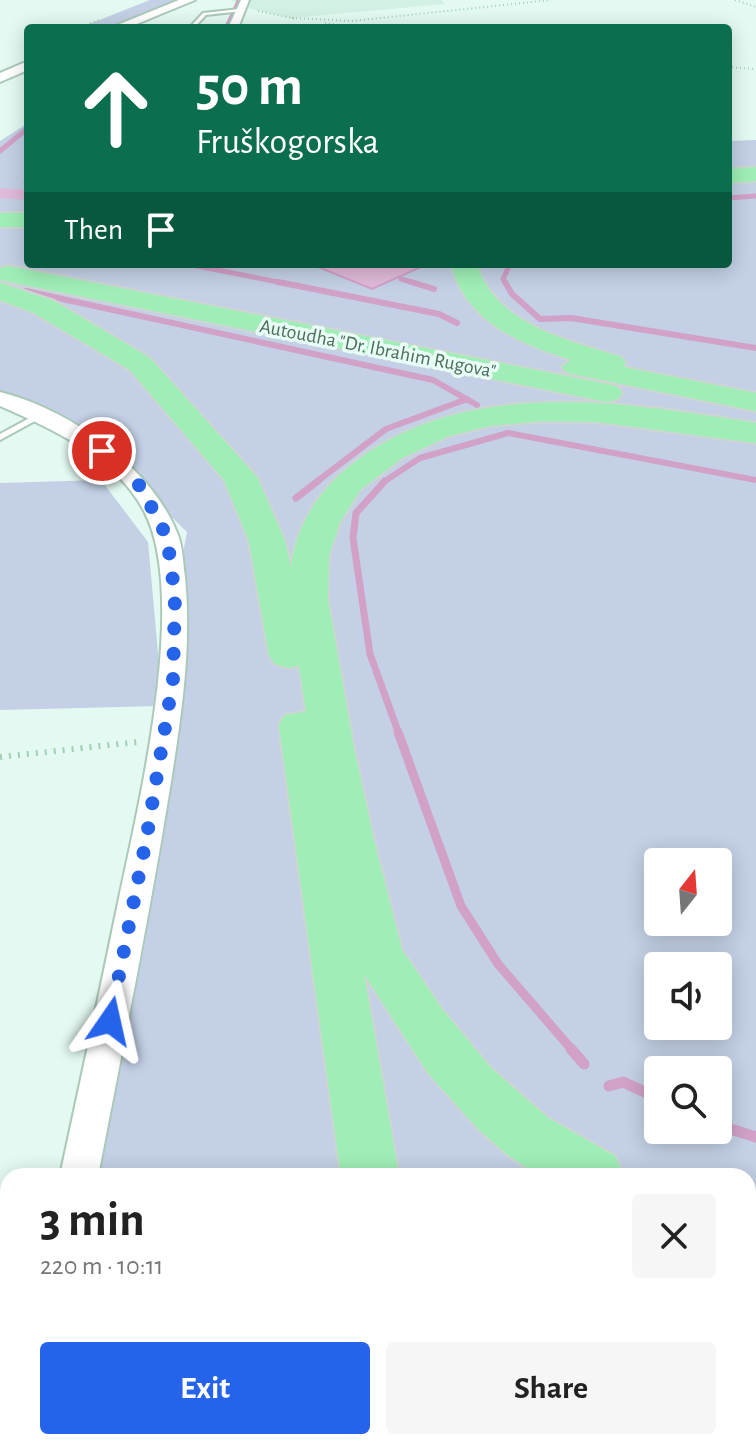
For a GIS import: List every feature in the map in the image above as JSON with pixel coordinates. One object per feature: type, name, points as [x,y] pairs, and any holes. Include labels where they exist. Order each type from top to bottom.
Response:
[{"type":"highway","points":[[732,179],[756,177]]},
{"type":"highway","points":[[0,220],[24,220]]},
{"type":"highway","points":[[0,254],[24,259]]},
{"type":"highway","points":[[69,268],[756,402]]},
{"type":"highway","points":[[465,268],[469,284],[482,303],[508,323],[546,342],[611,363],[756,396]]},
{"type":"highway","name":"Autoudha \"Dr. Ibrahim Rugova\"","points":[[0,273],[756,422]]},
{"type":"highway","points":[[0,291],[44,307],[140,364],[240,477],[267,541],[281,602],[369,1168]]},
{"type":"highway","points":[[578,1168],[561,1160],[483,1100],[426,1033],[380,955],[359,877],[331,747],[310,597],[309,566],[316,534],[346,485],[371,463],[432,432],[501,416],[574,411],[669,418],[756,433]]},
{"type":"street","points":[[126,24],[189,0]]},
{"type":"street","points":[[0,78],[24,67]]},
{"type":"street","points":[[0,398],[50,418],[102,451],[141,487],[167,537],[175,596],[173,680],[147,835],[81,1168]]},
{"type":"lane","points":[[195,24],[205,14],[242,6]]},
{"type":"lane","points":[[0,437],[40,416]]},
{"type":"path","points":[[292,18],[352,21],[551,0]]},
{"type":"path","points":[[735,0],[756,7]]},
{"type":"path","points":[[242,6],[332,24]]},
{"type":"path","points":[[732,67],[756,69]]},
{"type":"path","points":[[0,757],[163,739]]},
{"type":"shaded area","points":[[150,0],[189,0],[126,24],[89,24]]},
{"type":"shaded area","points":[[231,0],[441,0],[445,4],[292,18],[242,7]]},
{"type":"shaded area","points":[[24,126],[24,268],[732,268],[732,141],[756,140],[756,1168],[97,1168],[175,596],[187,532],[141,487],[108,448],[0,399],[0,141]]},
{"type":"shaded area","points":[[321,268],[419,268],[372,289]]},
{"type":"shaded area","points":[[101,480],[148,542],[160,675],[159,706],[0,710],[0,483]]},
{"type":"waterway","points":[[228,24],[239,0]]},
{"type":"waterway","points":[[0,151],[24,131]]},
{"type":"waterway","points":[[0,193],[24,195]]},
{"type":"waterway","points":[[732,198],[756,196]]},
{"type":"waterway","points":[[207,268],[288,284]]},
{"type":"waterway","points":[[506,284],[503,279],[508,268]]},
{"type":"waterway","points":[[401,279],[418,284]]},
{"type":"waterway","points":[[278,282],[439,314],[457,323]]},
{"type":"waterway","points":[[411,282],[434,289]]},
{"type":"waterway","points":[[505,282],[512,294],[540,319],[571,318],[756,348]]},
{"type":"waterway","points":[[26,291],[433,380],[467,399]]},
{"type":"waterway","points":[[315,483],[386,429],[467,399]]},
{"type":"waterway","points":[[467,399],[477,405]]},
{"type":"waterway","points":[[385,481],[420,458],[508,433],[756,480]]},
{"type":"waterway","points":[[296,498],[318,481]]},
{"type":"waterway","points":[[385,481],[356,513],[353,538],[370,654],[399,734]]},
{"type":"waterway","points":[[398,732],[461,906],[498,964],[573,1051]]},
{"type":"waterway","points":[[571,1049],[584,1064]]},
{"type":"waterway","points":[[609,1086],[623,1082],[644,1092]]},
{"type":"waterway","points":[[732,1129],[756,1137]]},
{"type":"route","points":[[102,451],[141,487],[167,537],[175,596],[173,680],[147,835],[110,1021]]}]
